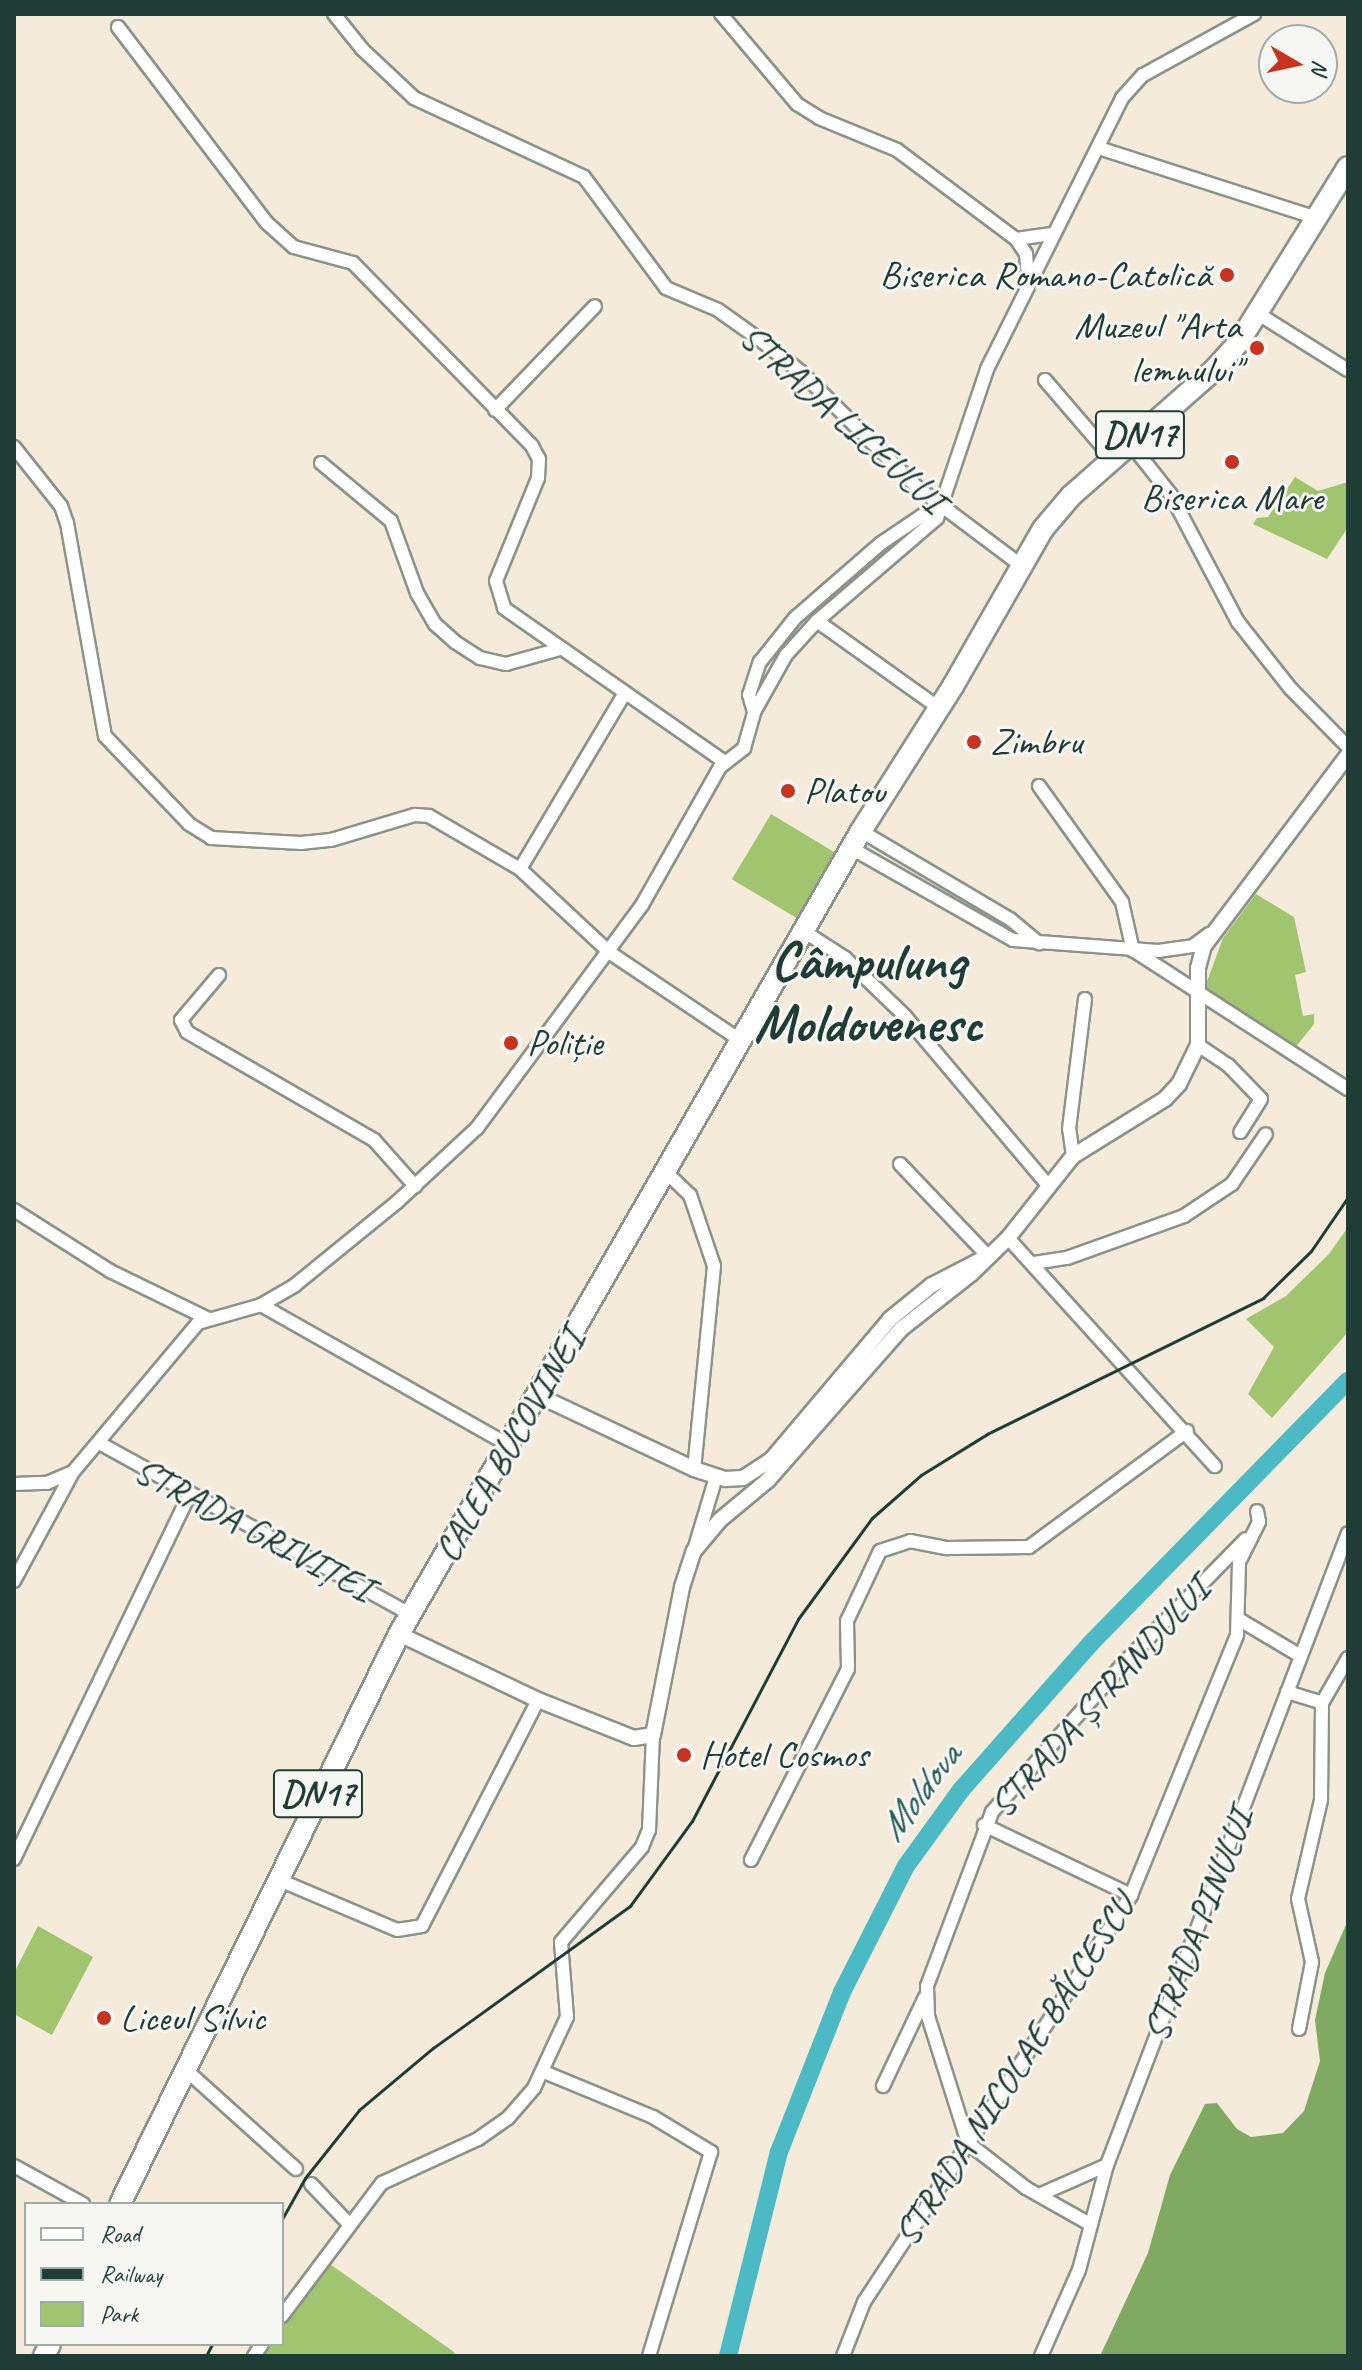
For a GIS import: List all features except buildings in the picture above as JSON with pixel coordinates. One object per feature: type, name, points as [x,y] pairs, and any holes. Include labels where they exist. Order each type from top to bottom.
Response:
[{"type":"highway","name":"DN17","points":[[939,708],[1060,507],[1214,370],[1257,313],[1314,217],[1348,167]]},
{"type":"highway","name":"CALEA BUCOVINEI","points":[[121,2202],[399,1634],[743,1042],[856,839],[939,708]]},
{"type":"street","name":"STRADA LICEULUI","points":[[334,14],[381,69],[414,98],[584,177],[666,288],[718,310],[763,342],[939,504],[1022,566]]},
{"type":"street","points":[[721,14],[797,104],[897,150],[1016,239],[1026,254],[1028,282]]},
{"type":"street","points":[[14,1581],[73,1472],[207,1318],[261,1305],[309,1274],[415,1186],[490,1113],[609,952],[670,861],[725,762],[744,748],[754,712],[778,666],[817,621],[933,523],[956,469],[980,387],[1028,282],[1122,98],[1143,75],[1254,14]]},
{"type":"street","points":[[118,27],[267,223],[294,247],[353,263],[532,446],[539,467],[499,568],[497,593],[512,617],[725,762]]},
{"type":"street","points":[[1099,148],[1314,217]]},
{"type":"street","points":[[1016,239],[1052,234]]},
{"type":"street","points":[[495,410],[595,306]]},
{"type":"street","points":[[1257,313],[1348,370]]},
{"type":"street","points":[[1045,380],[1112,458]]},
{"type":"street","points":[[1130,443],[1171,495],[1238,622],[1291,689],[1348,747]]},
{"type":"street","points":[[14,447],[57,500],[67,523],[105,736],[189,824],[211,838],[301,843],[331,840],[422,814],[520,869],[609,952],[743,1042]]},
{"type":"street","points":[[321,463],[391,521],[417,593],[435,624],[455,642],[480,658],[506,664],[560,649]]},
{"type":"street","points":[[754,712],[749,695],[754,678],[786,627],[880,544],[939,504]]},
{"type":"street","points":[[817,621],[939,708]]},
{"type":"street","points":[[520,869],[625,693]]},
{"type":"street","points":[[694,1551],[768,1480],[901,1329],[1008,1238],[1073,1156],[1165,1099],[1185,1075],[1198,1045],[1200,957],[1212,932],[1348,755]]},
{"type":"street","points":[[1039,786],[1122,902],[1130,921],[1133,951]]},
{"type":"street","points":[[856,839],[1001,936],[1039,943],[1133,951],[1180,950],[1212,932]]},
{"type":"street","points":[[856,839],[1010,919],[1039,943]]},
{"type":"street","points":[[805,932],[833,948],[896,1006],[1048,1185]]},
{"type":"street","points":[[1133,951],[1348,1089]]},
{"type":"street","points":[[219,975],[181,1020],[187,1032],[374,1140],[415,1186]]},
{"type":"street","points":[[1073,1156],[1069,1129],[1085,999]]},
{"type":"street","points":[[1198,1045],[1228,1065],[1261,1099],[1240,1132]]},
{"type":"street","points":[[1034,1263],[1067,1258],[1184,1216],[1232,1184],[1266,1134]]},
{"type":"street","points":[[900,1164],[988,1256]]},
{"type":"street","points":[[667,1173],[690,1195],[714,1266],[694,1469]]},
{"type":"street","points":[[14,1210],[110,1271],[207,1318]]},
{"type":"street","points":[[1008,1238],[1187,1431],[1215,1466]]},
{"type":"street","points":[[537,1395],[694,1469],[716,1477],[743,1478],[763,1467],[890,1319],[932,1285],[988,1256]]},
{"type":"street","points":[[261,1305],[508,1445]]},
{"type":"street","points":[[751,1860],[848,1669],[847,1621],[880,1551],[910,1541],[947,1548],[1029,1547],[1187,1431]]},
{"type":"street","name":"STRADA GRIVIȚEI","points":[[99,1443],[410,1614]]},
{"type":"street","points":[[14,1484],[47,1483],[73,1472]]},
{"type":"street","points":[[284,2313],[348,2223],[393,2175],[463,2147],[508,2118],[544,2072],[567,2017],[561,1942],[642,1847],[650,1816],[653,1735],[682,1587],[716,1477]]},
{"type":"street","points":[[14,1859],[189,1495]]},
{"type":"street","name":"STRADA NICOLAE BĂLCESCU","points":[[843,2356],[864,2302],[1131,1895],[1240,1620],[1237,1582],[1248,1537],[1259,1522],[1257,1511]]},
{"type":"street","name":"STRADA PINULUI","points":[[1041,2356],[1079,2270],[1088,2223],[1107,2165],[1348,1533]]},
{"type":"street","name":"STRADA ȘTRANDULUI","points":[[883,2086],[925,1997],[984,1825],[1123,1664],[1248,1537]]},
{"type":"street","points":[[1240,1620],[1299,1655]]},
{"type":"street","points":[[399,1634],[538,1700],[634,1738],[653,1735]]},
{"type":"street","points":[[1299,2029],[1312,1962],[1298,1899],[1321,1800],[1322,1703],[1348,1658]]},
{"type":"street","points":[[1287,1692],[1322,1703]]},
{"type":"street","points":[[277,1879],[397,1930],[422,1926],[538,1700]]},
{"type":"street","points":[[984,1825],[1131,1895]]},
{"type":"street","points":[[925,1997],[968,2143],[1039,2195],[1088,2223]]},
{"type":"street","points":[[186,2070],[213,2089],[296,2169]]},
{"type":"street","points":[[544,2072],[653,2117],[711,2152],[649,2356]]},
{"type":"street","points":[[1039,2195],[1107,2165]]},
{"type":"street","points":[[14,2166],[79,2202]]},
{"type":"street","points":[[311,2184],[348,2223]]},
{"type":"green space","points":[[1295,477],[1318,491],[1348,482],[1348,527],[1327,559],[1253,524],[1257,518],[1268,517]]},
{"type":"green space","points":[[771,814],[836,853],[797,918],[732,879]]},
{"type":"green space","points":[[1256,894],[1294,917],[1306,972],[1295,975],[1303,1016],[1314,1014],[1314,1024],[1295,1048],[1205,987],[1223,938]]},
{"type":"green space","points":[[1348,1227],[1348,1332],[1272,1418],[1248,1394],[1274,1347],[1246,1319],[1286,1296],[1329,1254]]},
{"type":"green space","points":[[1348,1920],[1348,2356],[1100,2356],[1148,2253],[1170,2175],[1205,2104],[1217,2103],[1237,2129],[1251,2137],[1283,2133],[1304,2111],[1320,2061],[1315,2020],[1325,1973]]},
{"type":"green space","points":[[38,1926],[93,1957],[52,2035],[14,2014],[14,1973]]},
{"type":"green space","points":[[327,2262],[454,2352],[455,2356],[268,2356],[262,2350],[265,2346],[284,2346],[284,2320]]},
{"type":"waterway","name":"Moldova","points":[[728,2356],[779,2152],[842,1992],[906,1866],[961,1790],[1091,1643],[1348,1381]]},
{"type":"railway","points":[[284,2215],[305,2178],[359,2110],[433,2048],[630,1906],[692,1821],[798,1619],[872,1518],[921,1475],[987,1434],[1263,1298],[1311,1251],[1348,1197]]},
{"type":"railway","points":[[206,2356],[211,2346]]},
{"type":"place","name":"Biserica Romano-Catolică","points":[[1227,275]]},
{"type":"place","name":"Muzeul \"Arta lemnului\"","points":[[1257,348]]},
{"type":"place","name":"Biserica Mare","points":[[1232,462]]},
{"type":"place","name":"Zimbru","points":[[974,742]]},
{"type":"place","name":"Platou","points":[[788,791]]},
{"type":"place","name":"Poliție","points":[[511,1043]]},
{"type":"place","name":"Hotel Cosmos","points":[[684,1755]]},
{"type":"place","name":"Liceul Silvic","points":[[104,2018]]},
{"type":"district","name":"Câmpulung Moldovenesc","points":[[868,992]]}]
